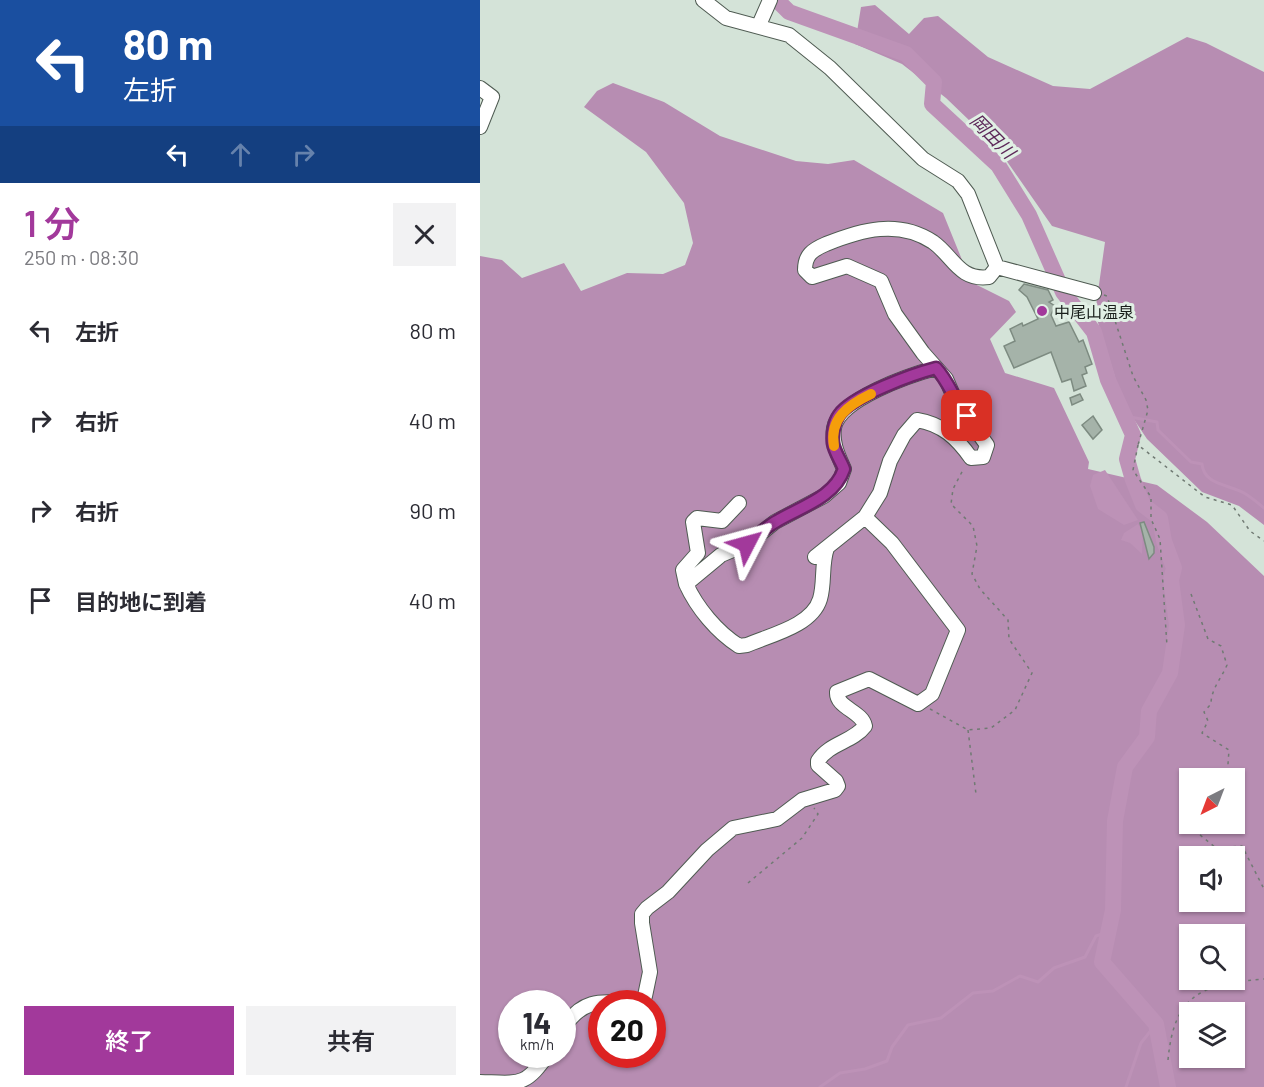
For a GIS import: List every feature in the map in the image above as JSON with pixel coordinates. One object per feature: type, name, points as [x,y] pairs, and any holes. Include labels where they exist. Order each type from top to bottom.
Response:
[{"type":"street","points":[[703,0],[726,18],[759,25],[789,35],[830,68],[923,159],[958,181],[968,194],[997,267]]},
{"type":"street","points":[[759,25],[770,1]]},
{"type":"street","points":[[480,88],[492,97],[480,127]]},
{"type":"street","points":[[815,557],[864,517],[880,493],[890,461],[904,435],[917,420],[929,422],[951,434],[970,458],[983,457],[987,445],[956,402],[946,379],[895,314],[881,281],[846,266],[812,277],[805,270],[805,260],[810,252],[858,231],[895,228],[918,234],[934,243],[959,270],[972,277],[989,277],[997,267]]},
{"type":"street","points":[[997,267],[1094,293]]},
{"type":"street","points":[[686,584],[721,555],[747,544],[775,522],[824,496],[839,483],[844,469],[833,444],[834,426],[840,414],[865,397],[906,376],[936,368]]},
{"type":"street","points":[[739,503],[722,521],[698,518],[693,522],[698,553],[683,570],[694,602],[729,640],[739,646],[747,645],[810,617],[820,599],[822,563],[827,547]]},
{"type":"street","points":[[646,990],[650,972],[642,914],[647,908],[668,892],[707,850],[733,828],[777,819],[805,799],[835,790],[838,786],[836,781],[818,765],[818,760],[833,746],[860,733],[865,726],[862,719],[839,701],[837,692],[868,679],[918,704],[932,694],[958,630],[892,543],[864,517]]},
{"type":"street","points":[[480,1082],[525,1084],[532,1079],[539,1068]]},
{"type":"path","points":[[1094,293],[1107,296],[1133,376],[1146,400],[1148,410],[1133,470],[1151,497],[1151,519],[1160,539],[1167,646]]},
{"type":"path","points":[[1138,445],[1205,497],[1232,505],[1250,531],[1264,541]]},
{"type":"path","points":[[918,704],[949,717],[968,730],[991,728],[1015,710],[1032,673],[1009,639],[1008,620],[980,589],[972,574],[977,546],[973,526],[951,504],[953,489],[970,458]]},
{"type":"path","points":[[1191,594],[1208,639],[1221,646],[1227,665],[1221,680],[1211,692],[1211,704],[1203,712],[1208,721],[1203,733],[1229,750],[1228,768]]},
{"type":"path","points":[[968,730],[976,794]]},
{"type":"path","points":[[748,883],[802,838],[819,813],[805,799]]},
{"type":"path","points":[[1199,834],[1216,848],[1242,846],[1264,889]]},
{"type":"path","points":[[1168,1060],[1174,1024],[1187,1003],[1215,986],[1264,980]]},
{"type":"shaded area","points":[[875,5],[909,34],[924,18],[938,16],[988,57],[1053,86],[1090,89],[1187,37],[1206,43],[1264,72],[1264,525],[1239,506],[1202,492],[1147,439],[1123,403],[1095,313],[1105,242],[1052,226],[997,147],[946,98],[902,64],[855,44],[861,7]]},
{"type":"shaded area","points":[[613,83],[664,102],[720,136],[796,161],[828,164],[854,160],[943,213],[971,282],[1009,301],[1016,312],[990,339],[1005,373],[1054,388],[1089,462],[1088,469],[1157,485],[1207,522],[1264,576],[1264,1087],[480,1087],[480,256],[502,260],[522,278],[564,263],[581,291],[627,273],[663,274],[685,265],[693,243],[684,203],[646,152],[584,107],[597,91]]},
{"type":"shaded area","points":[[1105,470],[1138,520],[1124,525],[1098,509],[1090,486],[1093,475]]},
{"type":"shaded area","points":[[1138,524],[1143,531],[1142,554],[1130,543],[1121,540],[1124,533]]},
{"type":"building","points":[[1024,284],[1048,290],[1053,300],[1049,302],[1055,306],[1051,315],[1056,326],[1069,322],[1079,342],[1083,340],[1092,364],[1085,367],[1087,373],[1082,375],[1086,386],[1074,391],[1071,379],[1062,382],[1051,352],[1014,368],[1004,346],[1015,341],[1010,329],[1038,319],[1027,297],[1019,290]]},
{"type":"building","points":[[1080,394],[1083,400],[1072,405],[1070,398]]},
{"type":"building","points":[[1093,416],[1102,430],[1093,439],[1082,425]]},
{"type":"building","points":[[1144,522],[1154,547],[1154,553],[1149,559],[1140,523]]},
{"type":"waterway","name":"岡田川","points":[[777,0],[789,12],[906,54],[934,82],[932,104],[998,165],[1029,215],[1063,292],[1094,332],[1108,380],[1133,435],[1127,459],[1143,505],[1160,518],[1164,541],[1174,568],[1171,580],[1177,625],[1170,673],[1149,711],[1147,737],[1125,767],[1115,821],[1113,910],[1102,962],[1156,1024],[1168,1087]]},
{"type":"waterway","points":[[1125,416],[1157,422],[1158,430],[1191,462],[1202,464],[1207,476],[1244,493],[1264,508]]},
{"type":"waterway","points":[[820,1087],[840,1073],[865,1069],[887,1061],[892,1047],[908,1025],[941,1018],[973,993],[993,991],[1020,976],[1038,982],[1054,968],[1085,957],[1096,936],[1108,932]]},
{"type":"waterway","points":[[1126,1087],[1141,1043],[1156,1024]]},
{"type":"slow traffic","points":[[834,446],[834,426],[840,414],[871,394]]},
{"type":"place","name":"中尾山温泉","points":[[1042,311]]},
{"type":"route","points":[[747,544],[775,522],[824,496],[839,483],[844,469],[833,444],[834,426],[840,414],[865,397],[906,376],[936,368],[946,379],[956,402],[967,416]]}]
